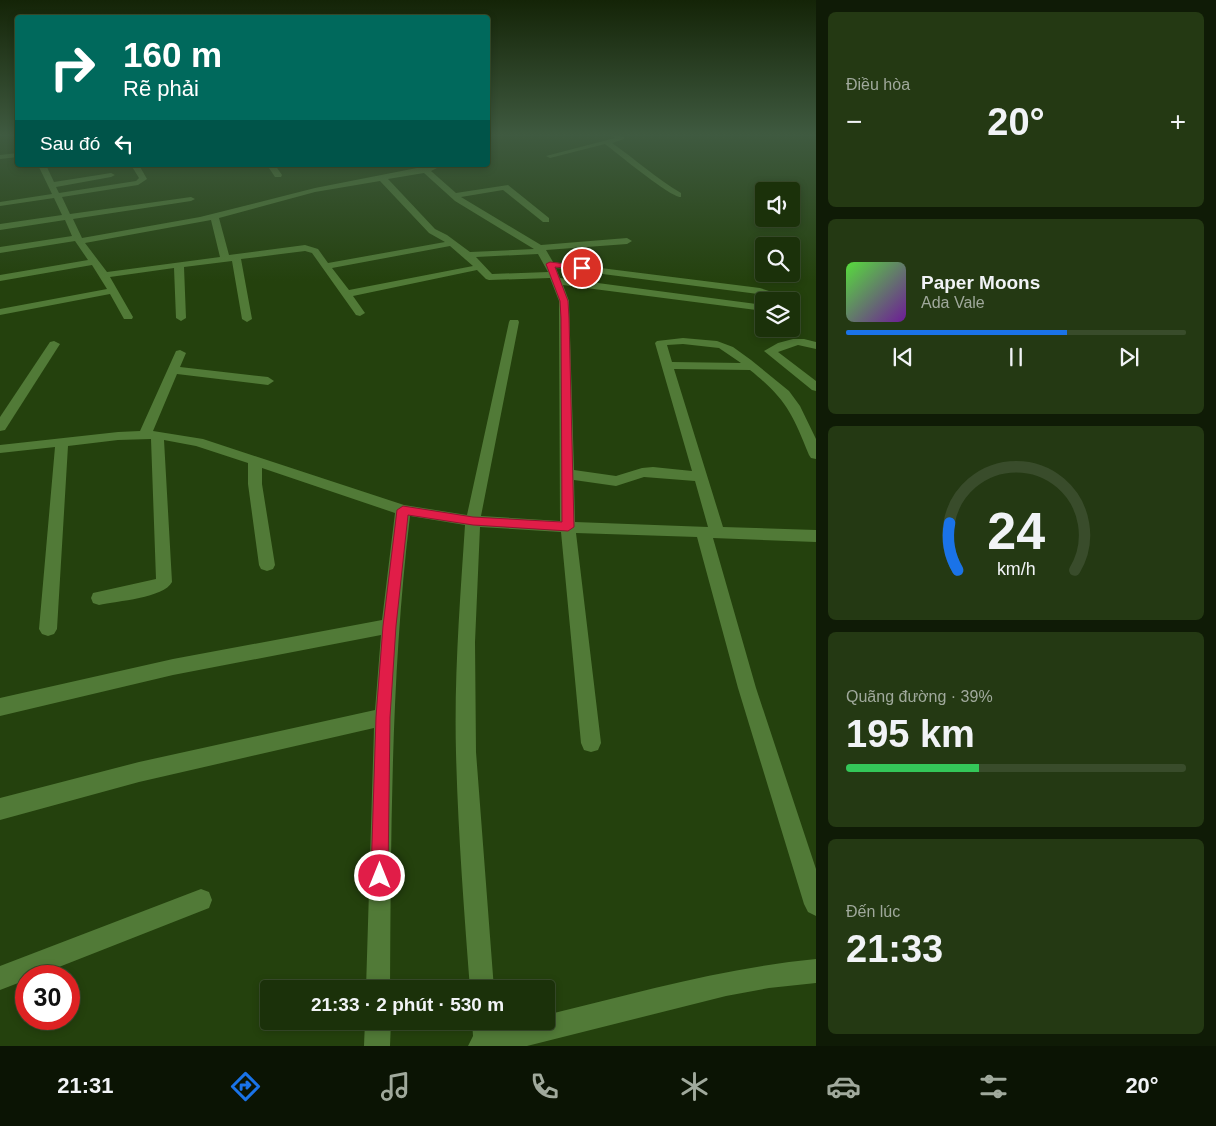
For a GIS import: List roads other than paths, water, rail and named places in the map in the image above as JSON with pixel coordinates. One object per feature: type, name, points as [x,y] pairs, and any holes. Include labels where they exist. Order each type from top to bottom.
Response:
[{"type":"street","points":[[59,184],[52,185],[78,240],[92,262],[104,275],[128,317]]},
{"type":"street","points":[[0,204],[138,184]]},
{"type":"street","points":[[0,250],[78,240],[215,217],[298,194],[351,184]]},
{"type":"street","points":[[387,184],[432,231],[468,254],[491,278],[554,273],[763,292]]},
{"type":"street","points":[[441,184],[454,196],[540,249],[554,273],[564,301],[568,527],[591,743]]},
{"type":"street","points":[[661,184],[678,195]]},
{"type":"street","points":[[454,196],[507,188],[546,220]]},
{"type":"street","points":[[0,228],[191,198]]},
{"type":"street","points":[[215,217],[231,259],[247,319]]},
{"type":"street","points":[[468,254],[627,241]]},
{"type":"street","points":[[326,266],[453,243]]},
{"type":"street","points":[[104,275],[304,248],[315,251],[360,313]]},
{"type":"street","points":[[0,278],[92,262]]},
{"type":"street","points":[[179,266],[181,318]]},
{"type":"street","points":[[346,294],[480,267]]},
{"type":"street","points":[[554,273],[755,306]]},
{"type":"street","points":[[0,312],[112,291]]},
{"type":"street","points":[[481,980],[466,752],[466,642],[473,521],[514,322]]},
{"type":"street","points":[[816,346],[798,341],[770,351],[816,387]]},
{"type":"street","points":[[816,455],[786,395],[729,350],[717,344],[662,343],[701,477],[710,532],[750,697],[816,904]]},
{"type":"street","points":[[0,427],[54,344]]},
{"type":"street","points":[[99,598],[157,587],[164,582],[151,435],[180,353]]},
{"type":"street","points":[[668,365],[752,367]]},
{"type":"street","points":[[173,370],[268,381]]},
{"type":"street","points":[[0,449],[151,435],[198,442],[403,510],[473,521],[568,527],[816,536]]},
{"type":"street","points":[[48,629],[62,443]]},
{"type":"street","points":[[255,461],[255,484],[267,565]]},
{"type":"street","points":[[567,474],[616,480],[653,472],[701,477]]},
{"type":"street","points":[[378,980],[383,717],[389,626],[403,510]]},
{"type":"street","points":[[0,707],[165,668],[389,626]]},
{"type":"street","points":[[0,808],[140,772],[383,717]]},
{"type":"street","points":[[0,978],[201,900]]},
{"type":"street","points":[[484,1037],[545,1028],[726,984],[769,976],[816,971]]},
{"type":"street","points":[[377,1046],[378,1030]]}]
